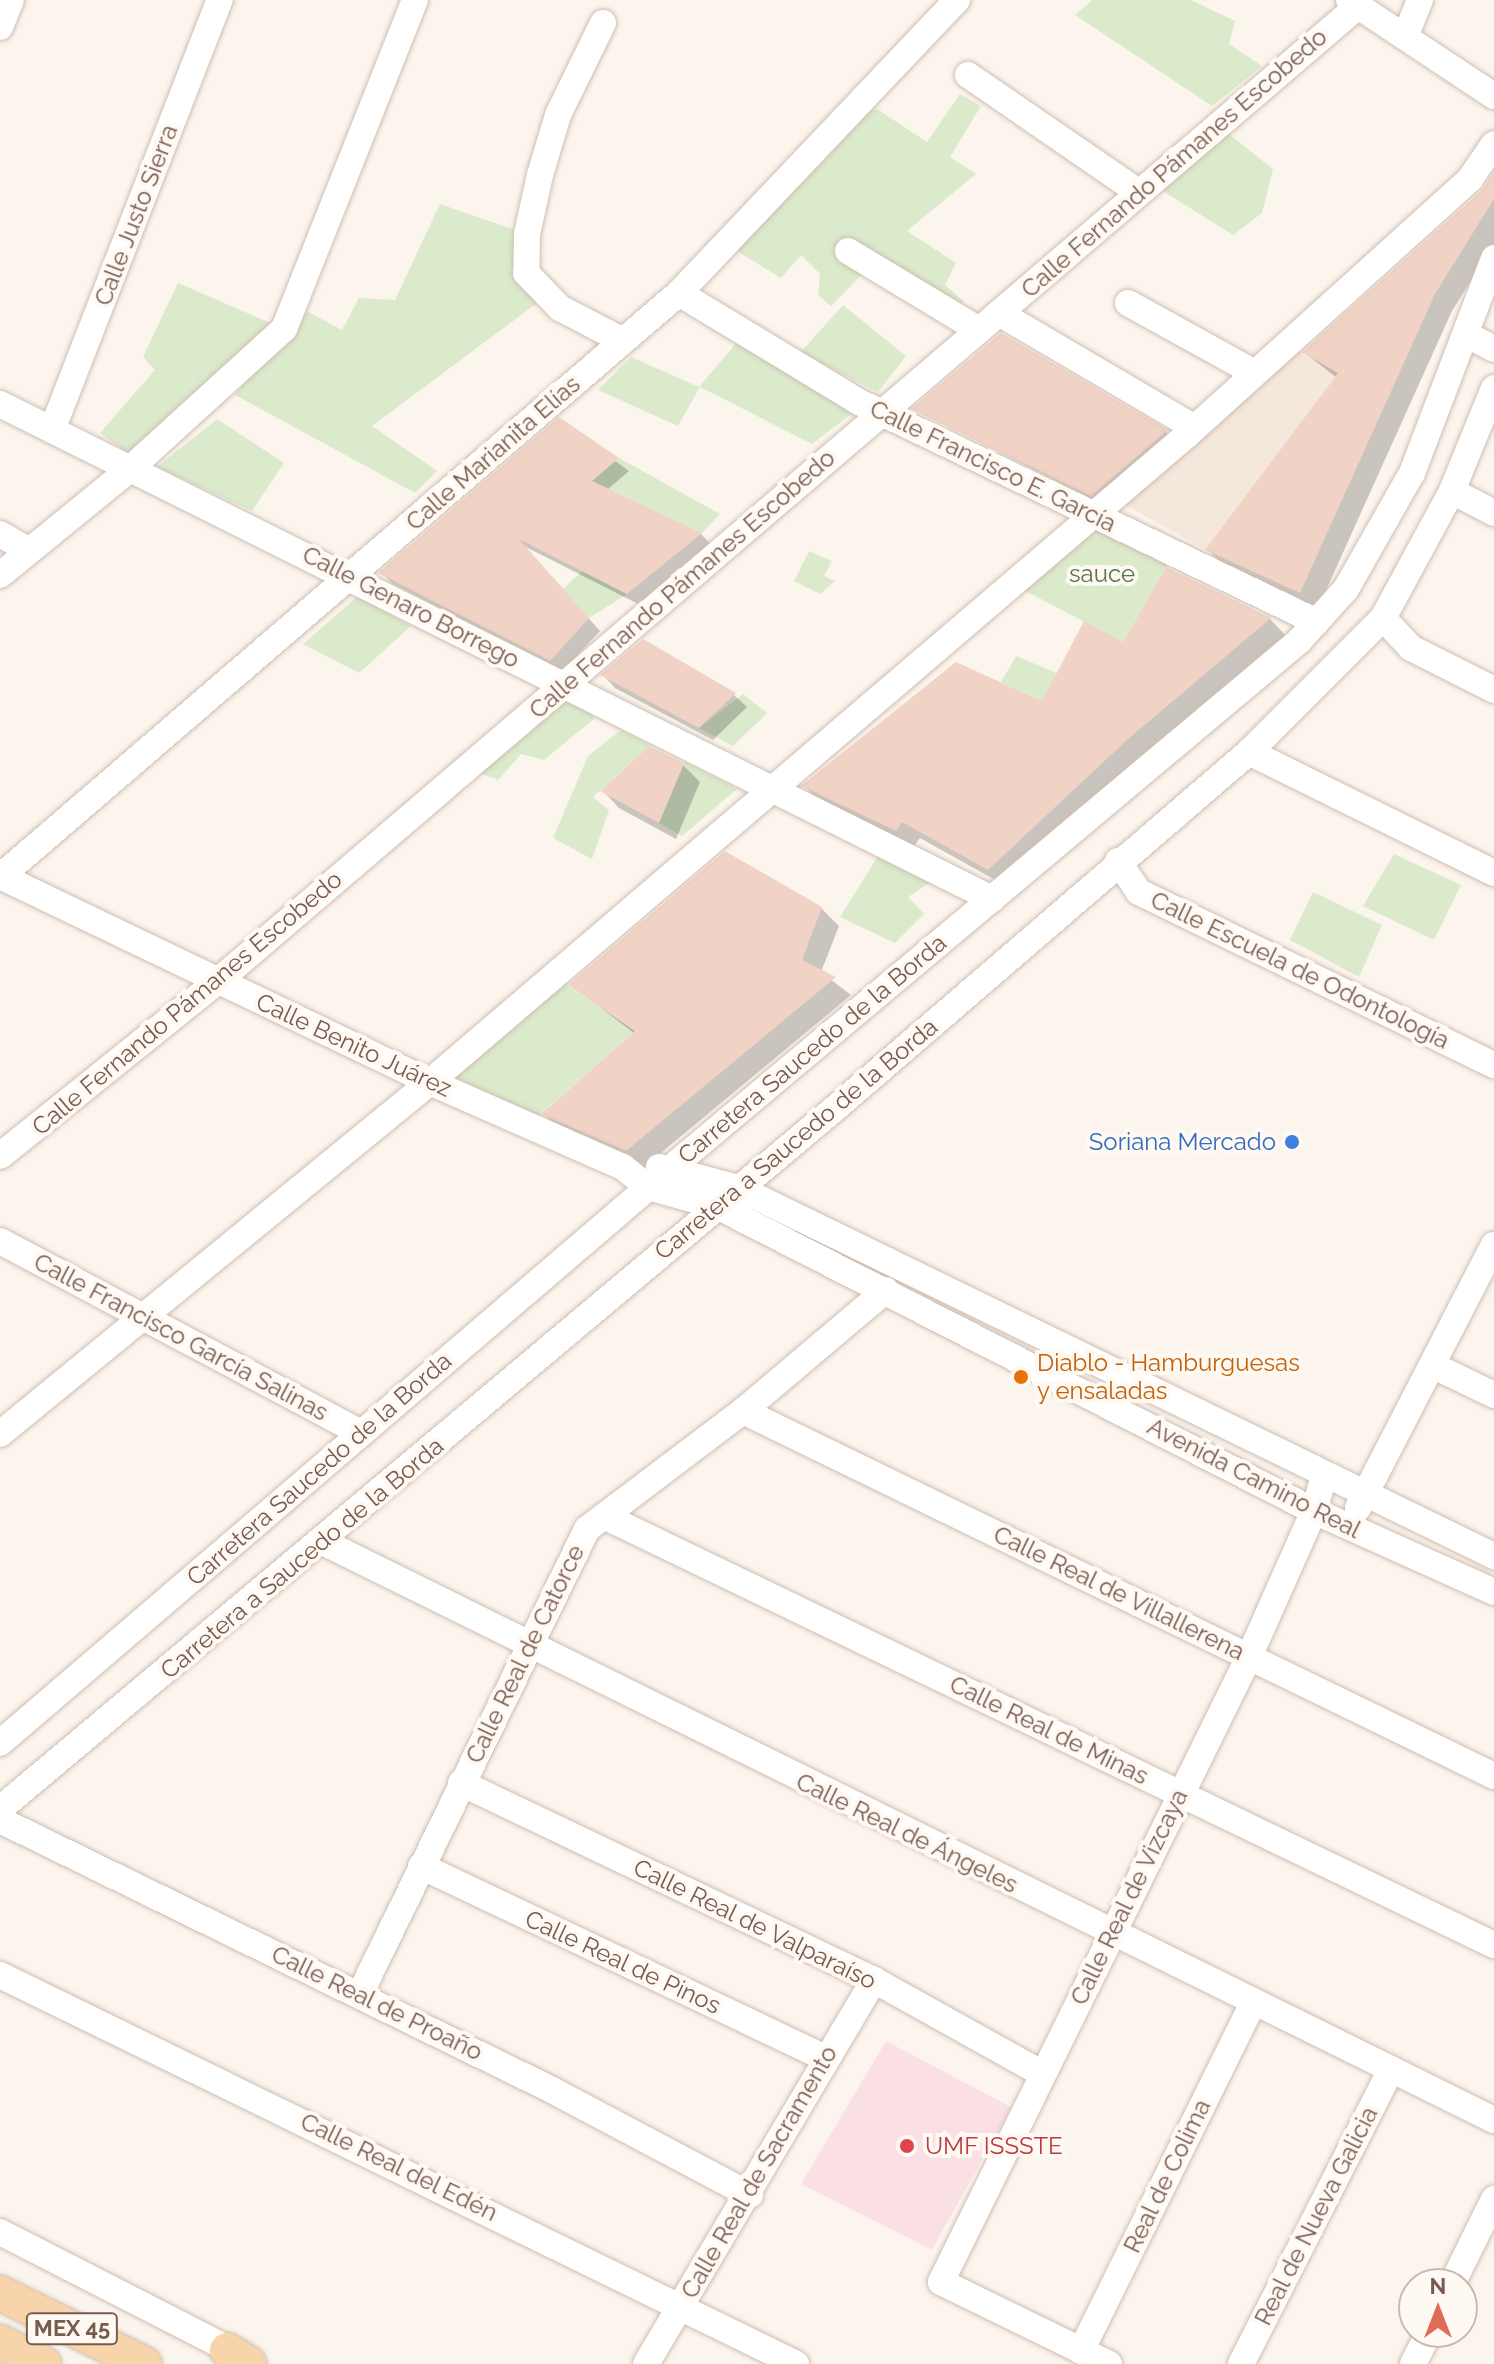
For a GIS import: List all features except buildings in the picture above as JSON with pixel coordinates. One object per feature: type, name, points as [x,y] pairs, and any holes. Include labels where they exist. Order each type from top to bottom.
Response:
[{"type":"main road","name":"MEX 45","points":[[0,2293],[144,2364]]},
{"type":"main road","name":"MEX 45","points":[[0,2342],[44,2364]]},
{"type":"street","points":[[0,27],[11,0]]},
{"type":"street","name":"Calle Justo Sierra","points":[[52,430],[220,0]]},
{"type":"street","points":[[0,575],[131,468],[284,329],[415,0]]},
{"type":"street","name":"Calle Marianita Elías","points":[[0,877],[679,293],[957,0]]},
{"type":"street","points":[[1405,37],[1420,0]]},
{"type":"street","points":[[1354,3],[1494,96]]},
{"type":"street","name":"Calle Fernando Pámanes Escobedo","points":[[0,1156],[218,981],[989,322],[1354,3]]},
{"type":"street","points":[[603,23],[558,115],[527,234],[526,273],[560,308],[623,341]]},
{"type":"street","points":[[968,75],[1137,191]]},
{"type":"street","points":[[0,1434],[430,1082],[1195,428],[1470,179],[1494,144]]},
{"type":"street","points":[[848,251],[1195,428]]},
{"type":"street","name":"Carretera Saucedo de la Borda","points":[[6,1730],[1317,622],[1346,589],[1405,487],[1467,335],[1486,311],[1494,258]]},
{"type":"street","name":"Calle Francisco E. García","points":[[679,293],[882,413],[1317,622]]},
{"type":"street","points":[[1128,303],[1255,373]]},
{"type":"street","points":[[1467,335],[1494,349]]},
{"type":"street","name":"Carretera a Saucedo de la Borda","points":[[0,1809],[323,1542],[1249,752],[1383,618],[1452,491],[1494,388]]},
{"type":"street","name":"Calle Genaro Borrego","points":[[0,404],[992,899]]},
{"type":"street","points":[[1452,491],[1494,513]]},
{"type":"street","points":[[0,534],[28,550]]},
{"type":"street","points":[[1383,618],[1411,648],[1494,690]]},
{"type":"street","points":[[1249,752],[1494,873]]},
{"type":"street","name":"Calle Escuela de Odontología","points":[[1118,861],[1139,892],[1494,1065]]},
{"type":"street","name":"Calle Benito Juárez","points":[[0,877],[430,1082],[623,1167],[648,1187]]},
{"type":"street","name":"Calle Benito Juárez","points":[[623,1167],[672,1167]]},
{"type":"street","name":"Avenida Camino Real","points":[[672,1167],[738,1188],[1494,1556]]},
{"type":"street","name":"Avenida Camino Real","points":[[648,1187],[717,1206],[1314,1511],[1494,1592]]},
{"type":"street","name":"Calle Francisco García Salinas","points":[[0,1241],[361,1433]]},
{"type":"street","points":[[1348,1526],[1434,1366],[1494,1245]]},
{"type":"street","name":"Calle Real de Catorce","points":[[360,1994],[587,1529],[743,1411],[886,1290]]},
{"type":"street","points":[[1434,1366],[1494,1395]]},
{"type":"street","name":"Calle Real de Villallerena","points":[[743,1411],[1494,1776]]},
{"type":"street","name":"Calle Real de Vizcaya","points":[[1081,2351],[941,2282],[1113,1935],[1178,1793],[1249,1657],[1314,1511],[1324,1475]]},
{"type":"street","name":"Calle Real de Minas","points":[[604,1516],[1494,1945]]},
{"type":"street","name":"Calle Real de Ángeles","points":[[323,1542],[528,1648],[1494,2120]]},
{"type":"street","name":"Calle Real de Valparaíso","points":[[461,1783],[874,1980],[1043,2074]]},
{"type":"street","name":"Calle Real de Proaño","points":[[0,1820],[360,1994],[750,2195]]},
{"type":"street","name":"Calle Real de Pinos","points":[[421,1866],[826,2058]]},
{"type":"street","name":"Calle Real del Edén","points":[[0,1975],[796,2364]]},
{"type":"street","name":"Calle Real de Sacramento","points":[[646,2364],[750,2195],[826,2058],[874,1980]]},
{"type":"street","name":"Real de Colima","points":[[1081,2351],[1254,2001]]},
{"type":"street","name":"Real de Nueva Galicia","points":[[1241,2364],[1391,2069]]},
{"type":"street","points":[[1460,2268],[1494,2199]]},
{"type":"street","points":[[0,2232],[238,2357],[258,2364]]},
{"type":"street","points":[[1081,2351],[1109,2364]]},
{"type":"shaded area","points":[[1287,344],[1338,373],[1206,550],[1113,498]]},
{"type":"shaded area","name":"UMF ISSSTE","points":[[886,2041],[1011,2107],[932,2250],[801,2184]]},
{"type":"green space","points":[[1092,0],[1191,0],[1235,21],[1229,44],[1262,66],[1212,106],[1075,15]]},
{"type":"green space","points":[[960,94],[981,106],[950,157],[976,174],[907,231],[956,263],[945,285],[963,301],[957,309],[863,273],[831,306],[818,295],[820,274],[801,255],[781,278],[732,248],[866,112],[877,109],[927,142]]},
{"type":"green space","points":[[1225,131],[1273,169],[1262,213],[1233,235],[1155,186]]},
{"type":"green space","points":[[440,204],[527,234],[548,295],[372,426],[437,471],[415,493],[235,395],[303,309],[342,330],[359,298],[395,300]]},
{"type":"green space","points":[[178,283],[284,329],[139,461],[100,433],[155,370],[143,357]]},
{"type":"green space","points":[[843,305],[906,356],[878,392],[800,353]]},
{"type":"green space","points":[[738,341],[854,412],[812,444],[700,387],[678,426],[598,390],[631,357],[699,387]]},
{"type":"green space","points":[[217,419],[284,463],[252,511],[157,467]]},
{"type":"green space","points":[[619,458],[720,514],[702,533],[592,481]]},
{"type":"green space","name":"sauce","points":[[1094,514],[1174,553],[1123,642],[1012,584]]},
{"type":"green space","points":[[809,551],[832,561],[824,576],[835,581],[820,594],[794,581]]},
{"type":"green space","points":[[582,571],[627,594],[589,618],[563,589]]},
{"type":"green space","points":[[358,596],[411,626],[359,673],[303,644]]},
{"type":"green space","points":[[1016,656],[1059,674],[1042,701],[1001,682]]},
{"type":"green space","points":[[565,684],[595,718],[544,760],[521,754],[498,780],[467,768]]},
{"type":"green space","points":[[743,694],[767,713],[733,746],[699,728]]},
{"type":"green space","points":[[621,730],[650,745],[593,797],[609,810],[592,859],[553,838],[588,756]]},
{"type":"green space","points":[[685,762],[737,789],[682,836],[659,823]]},
{"type":"green space","points":[[885,845],[943,874],[908,897],[924,914],[895,943],[840,917]]},
{"type":"green space","points":[[1394,854],[1461,885],[1434,940],[1363,906]]},
{"type":"green space","points":[[1313,892],[1382,925],[1359,977],[1290,940]]},
{"type":"green space","points":[[554,976],[635,1031],[538,1116],[443,1072]]},
{"type":"place","name":"Soriana Mercado","points":[[1292,1142]]},
{"type":"place","name":"Diablo - Hamburguesas y ensaladas","points":[[1021,1377]]},
{"type":"place","name":"UMF ISSSTE","points":[[907,2146]]}]
